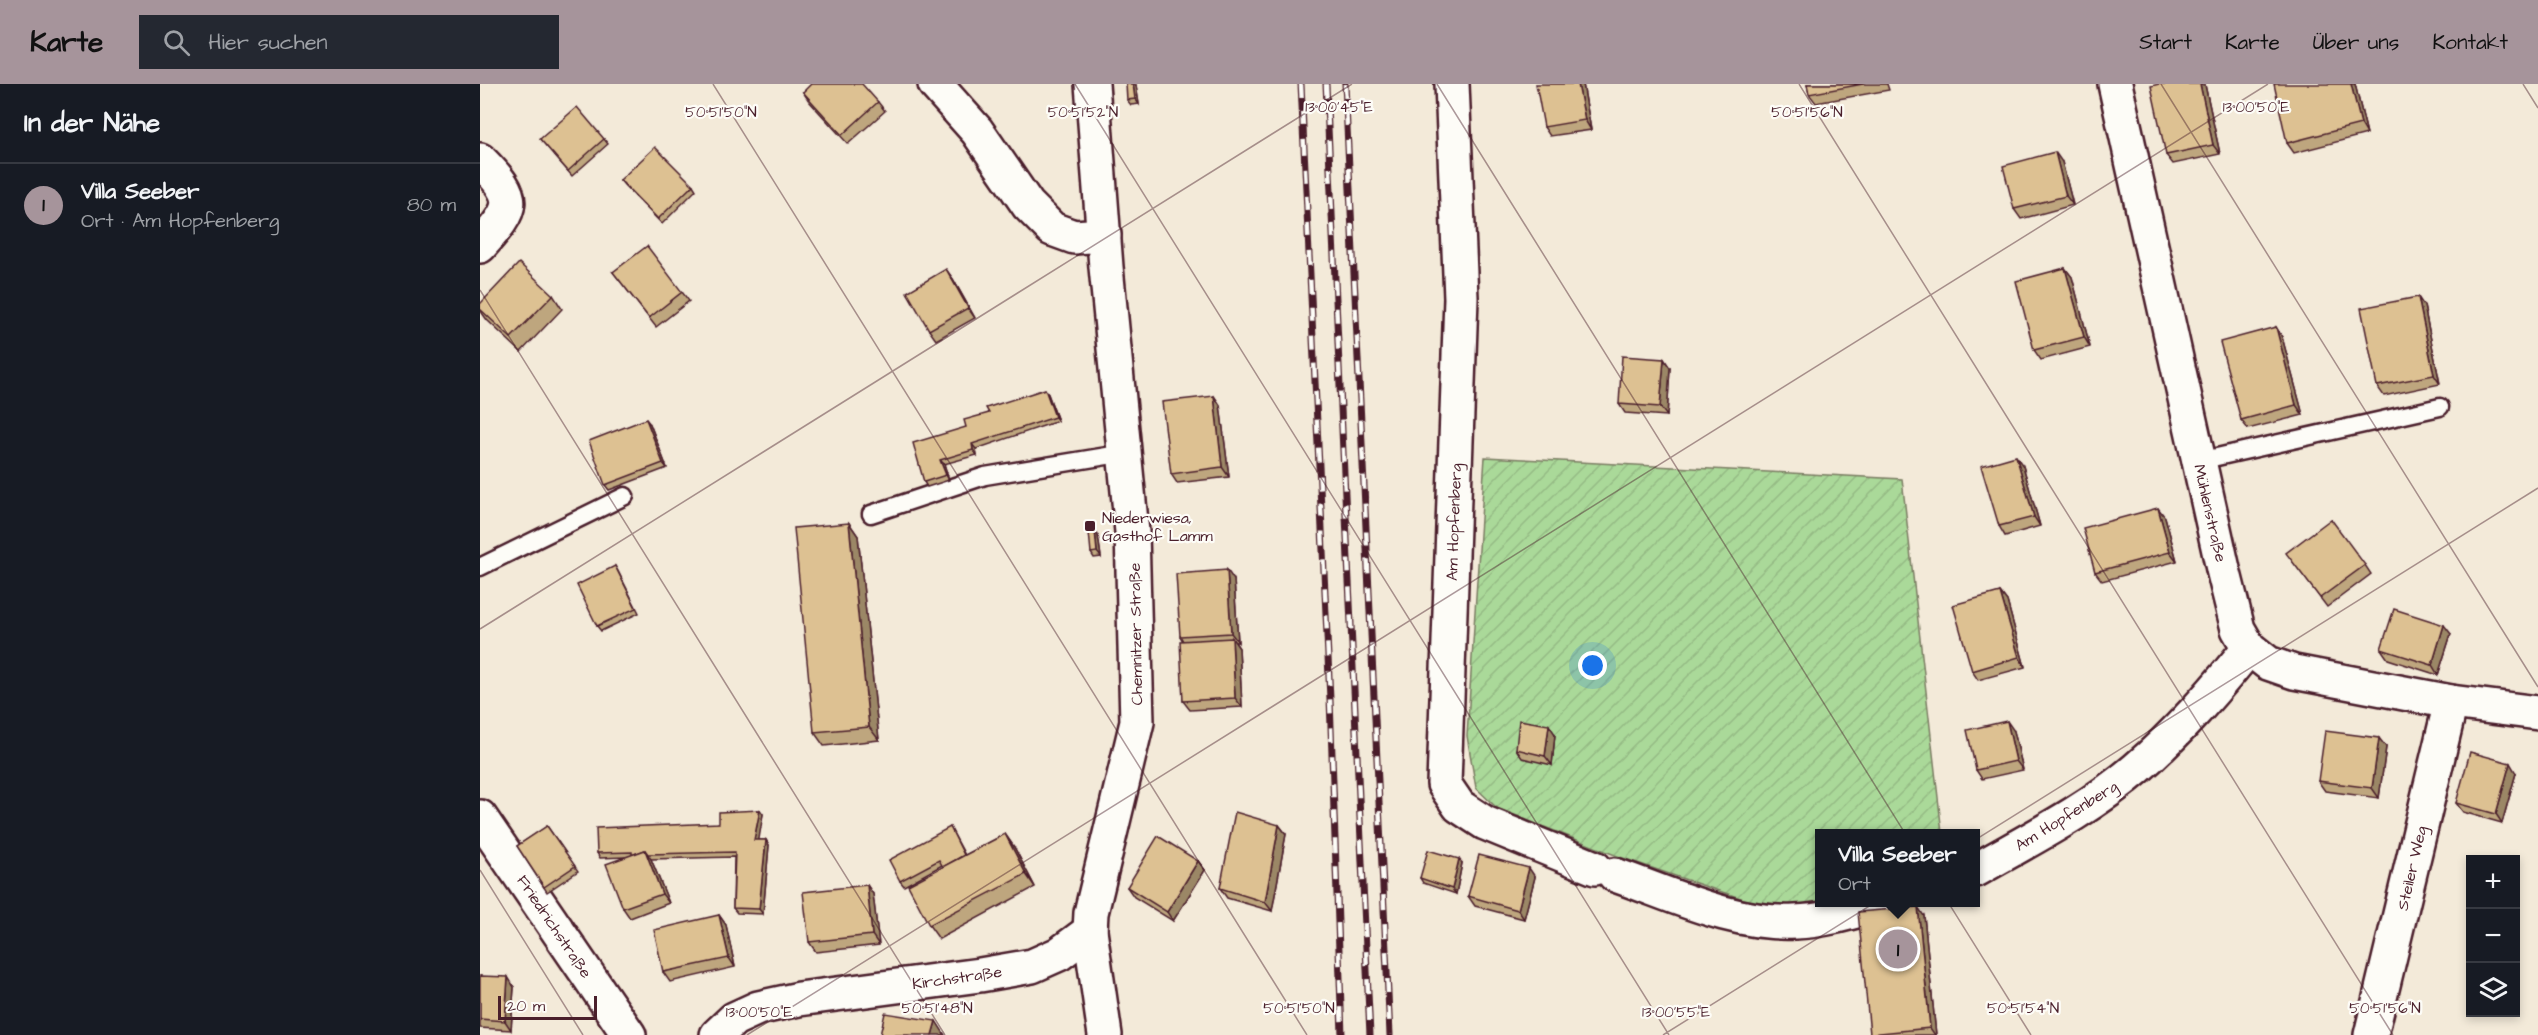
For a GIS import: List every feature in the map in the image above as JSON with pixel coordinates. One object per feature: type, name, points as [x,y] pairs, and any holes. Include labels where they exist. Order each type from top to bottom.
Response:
[{"type":"street","points":[[935,84],[977,131],[1028,205],[1052,229],[1074,237],[1104,235]]},
{"type":"street","name":"Chemnitzer Straße","points":[[1092,84],[1134,572],[1137,722],[1098,882],[1090,931],[1105,1035]]},
{"type":"street","name":"Am Hopfenberg","points":[[1452,84],[1461,298],[1444,784],[1459,806],[1485,823],[1605,871],[1733,917],[1769,922],[1797,922],[1827,918],[1872,907]]},
{"type":"street","name":"Mühlenstraße","points":[[2115,84],[2238,629],[2249,648],[2268,663],[2294,672],[2451,702],[2538,713]]},
{"type":"street","points":[[480,160],[501,181],[509,200],[505,219],[480,246]]},
{"type":"street","name":"Am Hopfenberg","points":[[1980,868],[2089,804],[2135,770],[2193,716],[2249,648]]},
{"type":"street","name":"Steiler Weg","points":[[2371,1035],[2451,702]]},
{"type":"street","name":"Friedrichstraße","points":[[480,817],[629,1035]]},
{"type":"street","name":"Kirchstraße","points":[[717,1035],[746,1012],[778,1003],[1032,966],[1059,954],[1090,931]]},
{"type":"lane","points":[[2199,461],[2440,407]]},
{"type":"lane","points":[[871,514],[985,476],[1125,453]]},
{"type":"lane","points":[[480,567],[625,496]]},
{"type":"green space","points":[[1485,457],[1902,479],[1942,829],[1815,829],[1815,902],[1777,910],[1620,857],[1497,808],[1476,788],[1467,736]]},
{"type":"building","points":[[811,84],[862,84],[878,102],[842,135],[803,92]]},
{"type":"building","points":[[1126,84],[1133,84],[1135,99],[1127,100]]},
{"type":"building","points":[[1536,84],[1578,84],[1585,120],[1544,127]]},
{"type":"building","points":[[1807,84],[1863,84],[1809,94]]},
{"type":"building","points":[[2200,84],[2213,145],[2166,155],[2151,86]]},
{"type":"building","points":[[2274,84],[2351,84],[2361,124],[2287,143]]},
{"type":"building","points":[[577,107],[604,139],[568,171],[540,139]]},
{"type":"building","points":[[655,147],[693,185],[658,219],[620,180]]},
{"type":"building","points":[[2055,152],[2066,196],[2014,209],[2003,166]]},
{"type":"building","points":[[647,246],[682,292],[649,318],[613,272]]},
{"type":"building","points":[[519,263],[553,295],[511,338],[480,309],[480,304]]},
{"type":"building","points":[[2065,268],[2084,337],[2034,350],[2016,281]]},
{"type":"building","points":[[946,269],[968,308],[929,330],[907,292]]},
{"type":"building","points":[[2418,297],[2434,375],[2377,386],[2361,308]]},
{"type":"building","points":[[2276,327],[2296,405],[2241,420],[2220,342]]},
{"type":"building","points":[[1622,356],[1664,359],[1660,407],[1619,404]]},
{"type":"building","points":[[1045,389],[1055,417],[972,444],[973,450],[940,460],[946,475],[924,482],[913,443],[966,427],[964,420],[989,413],[986,408]]},
{"type":"building","points":[[1214,396],[1222,467],[1171,474],[1162,402]]},
{"type":"building","points":[[646,419],[663,463],[605,485],[589,441]]},
{"type":"building","points":[[2016,456],[2034,517],[1999,526],[1981,466]]},
{"type":"building","points":[[2158,508],[2170,552],[2095,572],[2083,528]]},
{"type":"building","points":[[2331,519],[2365,565],[2320,598],[2286,553]]},
{"type":"building","points":[[849,523],[869,727],[814,732],[794,528]]},
{"type":"building","points":[[1095,531],[1097,552],[1091,553],[1089,532]]},
{"type":"building","points":[[615,566],[636,608],[597,626],[577,585]]},
{"type":"building","points":[[1227,570],[1231,633],[1180,636],[1176,574]]},
{"type":"building","points":[[2000,592],[2019,657],[1972,671],[1953,605]]},
{"type":"building","points":[[2394,609],[2444,625],[2432,665],[2381,649]]},
{"type":"building","points":[[1232,638],[1235,698],[1183,701],[1180,641]]},
{"type":"building","points":[[1519,720],[1549,725],[1545,756],[1516,749]]},
{"type":"building","points":[[2007,721],[2016,761],[1976,770],[1967,730]]},
{"type":"building","points":[[2325,731],[2379,738],[2372,788],[2318,781]]},
{"type":"building","points":[[2470,752],[2510,763],[2496,814],[2456,803]]},
{"type":"building","points":[[760,810],[754,840],[766,840],[759,909],[733,908],[735,852],[648,854],[645,850],[632,855],[632,852],[597,853],[596,828],[719,823],[719,812]]},
{"type":"building","points":[[1235,812],[1279,825],[1265,902],[1220,888]]},
{"type":"building","points":[[547,826],[575,866],[544,887],[517,846]]},
{"type":"building","points":[[950,827],[964,855],[943,867],[939,860],[900,881],[889,860]]},
{"type":"building","points":[[1005,834],[1026,874],[929,925],[908,885]]},
{"type":"building","points":[[1158,836],[1198,861],[1167,912],[1127,887]]},
{"type":"building","points":[[645,850],[662,894],[623,908],[606,864]]},
{"type":"building","points":[[1428,850],[1459,859],[1452,889],[1420,878]]},
{"type":"building","points":[[1479,855],[1529,868],[1518,910],[1468,896]]},
{"type":"building","points":[[867,885],[872,935],[809,942],[803,892]]},
{"type":"building","points":[[1918,907],[1930,1028],[1870,1034],[1858,912]]},
{"type":"building","points":[[719,915],[729,958],[663,972],[654,930]]},
{"type":"building","points":[[480,976],[508,977],[505,1021],[480,1019]]},
{"type":"building","points":[[885,1013],[936,1021],[932,1035],[880,1035]]},
{"type":"railway","points":[[1301,84],[1330,699],[1342,1035]]},
{"type":"railway","points":[[1326,84],[1370,1035]]},
{"type":"railway","points":[[1345,84],[1390,1035]]},
{"type":"place","name":"Niederwiesa, Gasthof Lamm","points":[[1090,526]]},
{"type":"place","name":"Villa Seeber","points":[[1898,949]]}]
